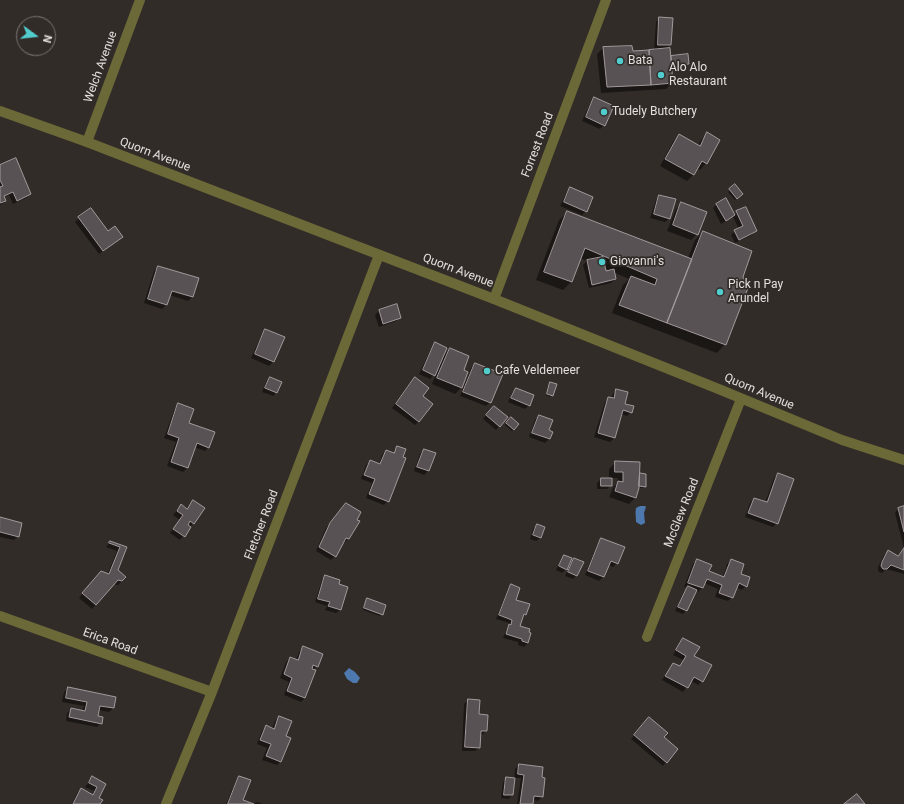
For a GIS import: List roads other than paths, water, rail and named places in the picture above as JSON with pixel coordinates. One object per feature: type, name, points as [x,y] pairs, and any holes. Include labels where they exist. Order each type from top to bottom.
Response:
[{"type":"street","name":"Welch Avenue","points":[[87,142],[140,0]]},
{"type":"street","name":"Forrest Road","points":[[494,299],[606,0]]},
{"type":"street","name":"Quorn Avenue","points":[[0,111],[87,142],[494,299],[842,440],[904,460]]},
{"type":"street","name":"Fletcher Road","points":[[166,804],[212,692],[379,255]]},
{"type":"street","name":"McGlew Road","points":[[647,637],[741,399]]},
{"type":"street","name":"Erica Road","points":[[0,616],[212,692]]},
{"type":"water","points":[[640,506],[646,507],[644,513],[645,523],[641,525],[636,522],[636,508]]},
{"type":"water","points":[[349,668],[360,678],[357,683],[353,683],[347,679],[344,673]]},
{"type":"place","name":"Bata","points":[[620,61]]},
{"type":"place","name":"Alo Alo Restaurant","points":[[661,75]]},
{"type":"place","name":"Tudely Butchery","points":[[604,112]]},
{"type":"place","name":"Giovanni's","points":[[602,262]]},
{"type":"place","name":"Pick n Pay Arundel","points":[[720,292]]},
{"type":"place","name":"Cafe Veldemeer","points":[[487,371]]}]
